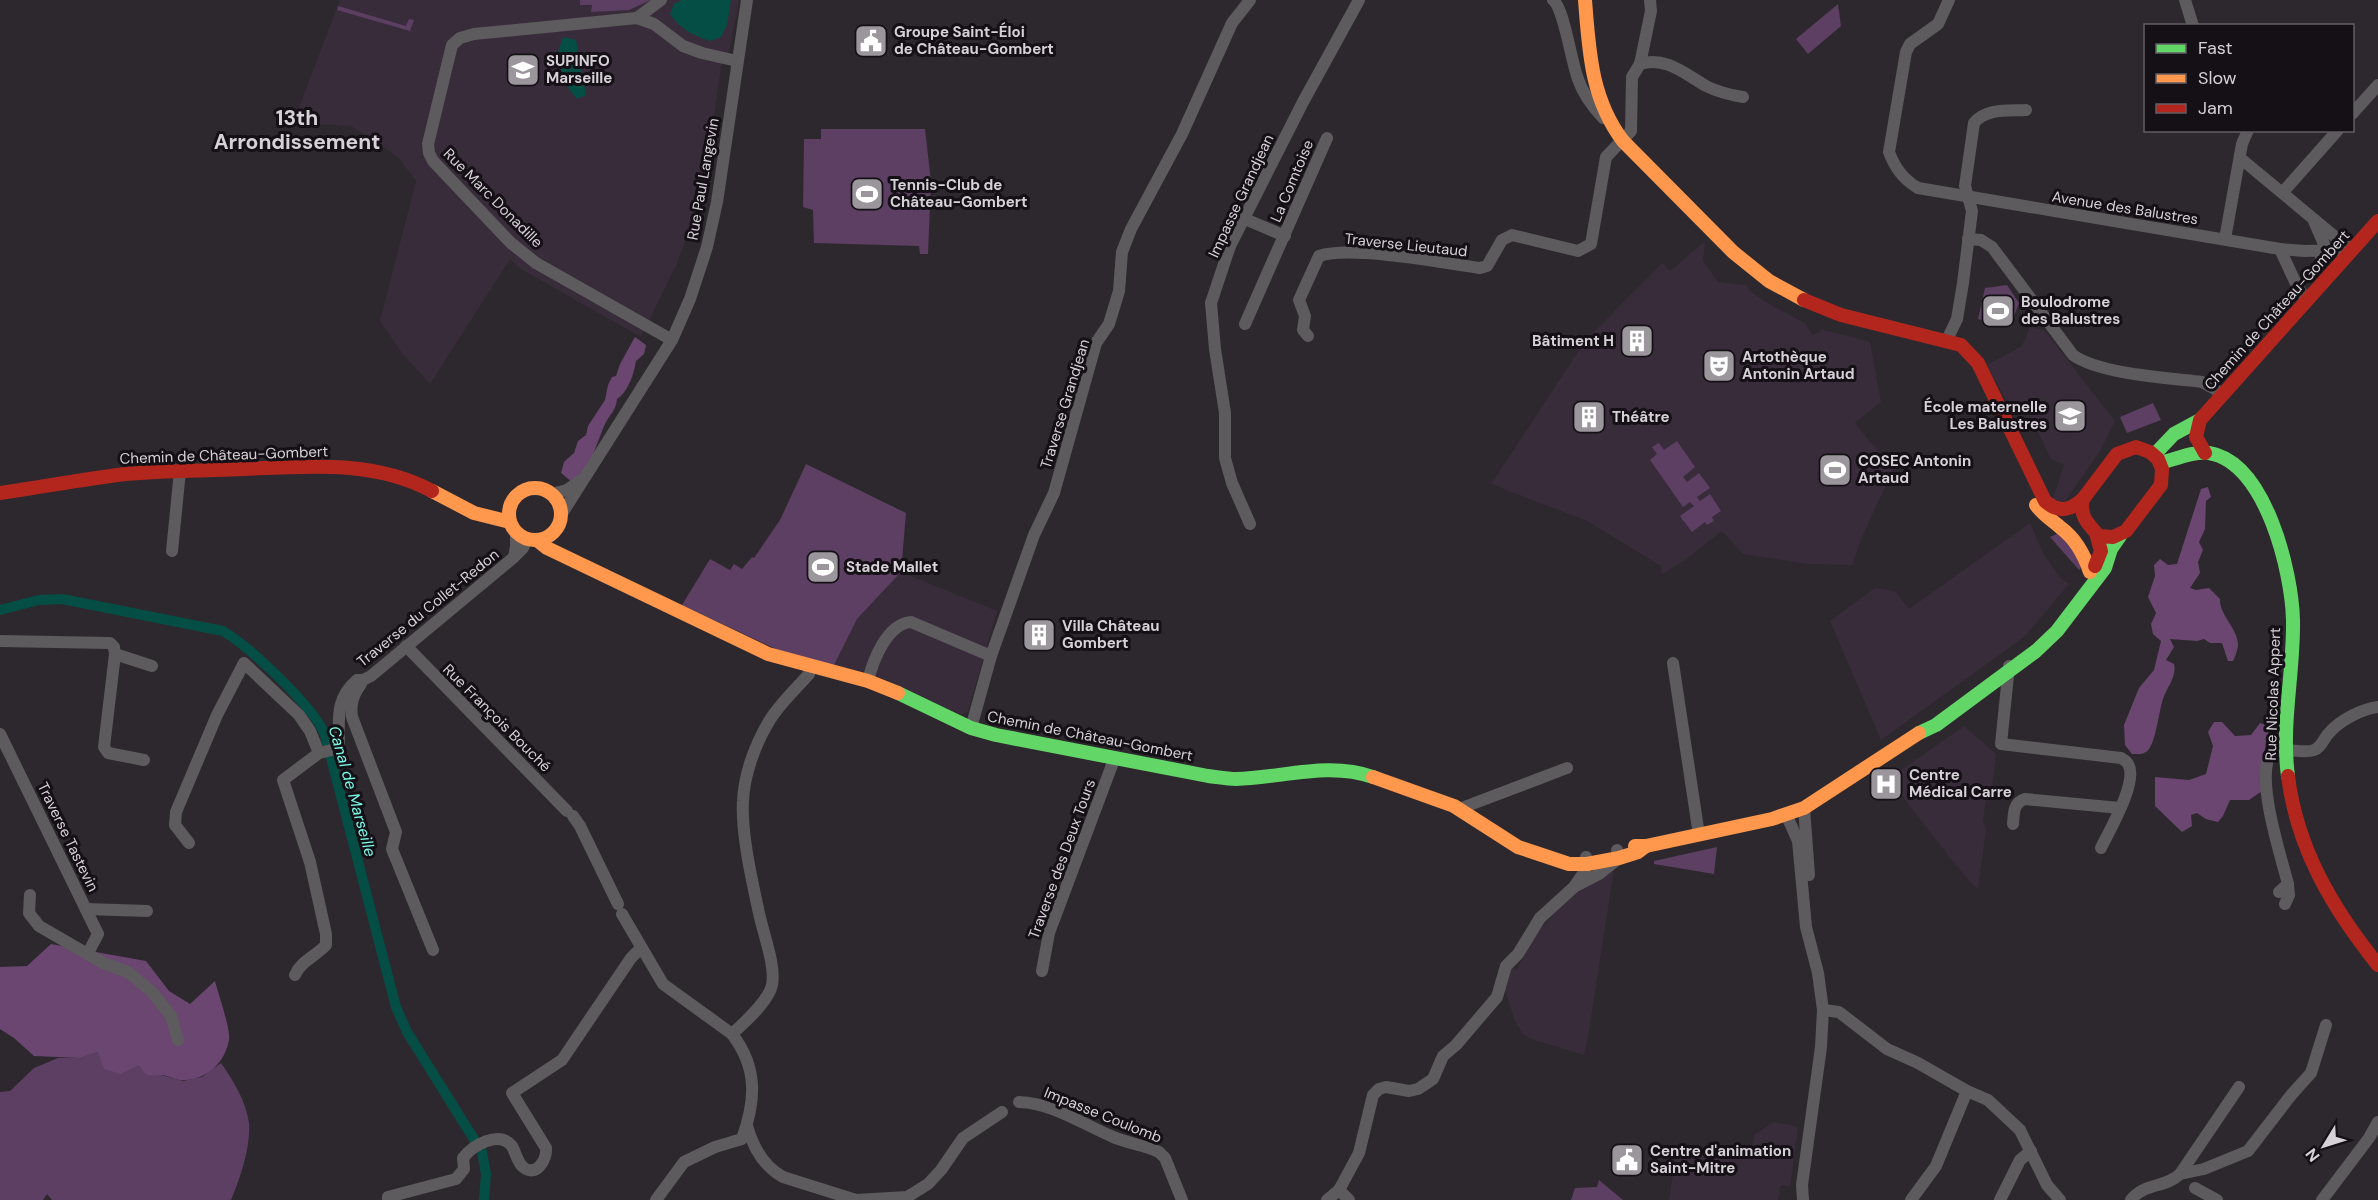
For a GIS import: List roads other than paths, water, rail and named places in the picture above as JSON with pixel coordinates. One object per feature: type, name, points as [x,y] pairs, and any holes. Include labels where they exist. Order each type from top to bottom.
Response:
[{"type":"street","points":[[637,18],[661,0]]},
{"type":"street","name":"Rue Paul Langevin","points":[[561,515],[672,340],[690,299],[707,247],[717,202],[747,0]]},
{"type":"street","name":"Traverse Grandjean","points":[[971,728],[991,656],[1034,535],[1054,493],[1096,343],[1109,324],[1119,291],[1122,252],[1131,229],[1182,134],[1232,24],[1250,0]]},
{"type":"street","name":"Impasse Grandjean","points":[[1250,524],[1232,483],[1225,458],[1225,413],[1215,349],[1211,303],[1230,246],[1303,102],[1359,0]]},
{"type":"street","points":[[1553,0],[1561,11],[1568,49],[1580,84],[1592,106],[1623,141],[1733,252],[1769,281],[1820,308],[1960,345],[1978,363],[2037,486],[2049,505],[2057,510],[2068,510],[2083,499],[2117,454],[2136,447],[2143,448],[2157,459],[2163,476],[2161,485]]},
{"type":"street","points":[[1585,0],[1594,84],[1608,124]]},
{"type":"street","points":[[1623,141],[1631,131],[1632,77],[1640,64],[1651,11],[1650,0]]},
{"type":"street","name":"Avenue des Balustres","points":[[1949,0],[1938,24],[1910,44],[1906,52],[1893,117],[1889,152],[1894,167],[1906,181],[1918,188],[1966,197],[2280,249],[2322,254],[2351,250]]},
{"type":"street","points":[[2185,0],[2192,24]]},
{"type":"street","points":[[637,18],[654,24],[683,46],[702,54],[737,61]]},
{"type":"street","name":"Rue Marc Donadille","points":[[637,18],[486,33],[460,38],[452,45],[428,144],[433,161],[502,233],[536,263],[672,340]]},
{"type":"street","points":[[1640,64],[1651,61],[1667,63],[1722,93],[1743,97]]},
{"type":"street","points":[[2354,112],[2378,85]]},
{"type":"street","points":[[1946,342],[1957,319],[1972,211],[1966,197],[1965,186],[1974,123],[1979,116],[1990,112],[2026,111]]},
{"type":"street","points":[[2224,239],[2242,144],[2247,132]]},
{"type":"street","points":[[2283,192],[2336,132]]},
{"type":"street","name":"La Comtoise","points":[[1245,324],[1327,138]]},
{"type":"street","name":"Traverse Lieutaud","points":[[1308,336],[1303,330],[1305,316],[1299,300],[1318,256],[1331,252],[1389,256],[1480,268],[1487,266],[1502,240],[1512,235],[1578,251],[1591,244],[1606,157],[1623,141]]},
{"type":"street","points":[[2240,158],[2351,250]]},
{"type":"street","name":"La Comtoise","points":[[1245,219],[1285,236]]},
{"type":"street","points":[[2313,219],[2319,230],[2322,254],[2333,270]]},
{"type":"street","name":"Chemin de Château-Gombert","points":[[2157,459],[2164,441],[2180,429],[2200,420],[2378,221]]},
{"type":"street","points":[[1968,238],[1981,240],[1992,247],[2073,355],[2082,362],[2106,368],[2202,382],[2216,389],[2222,396]]},
{"type":"street","points":[[2280,249],[2298,288],[2307,299]]},
{"type":"street","points":[[1946,342],[1970,369],[2038,509],[2077,542],[2086,556],[2090,572]]},
{"type":"street","points":[[2157,459],[2205,453],[2196,439],[2196,429],[2200,420]]},
{"type":"street","name":"Chemin de Château-Gombert","points":[[2136,447],[2172,429],[2180,429]]},
{"type":"street","name":"Rue Nicolas Appert","points":[[2205,453],[2214,454],[2226,460],[2248,477],[2258,488],[2271,512],[2292,608],[2286,751],[2296,821],[2314,870],[2337,912],[2378,965]]},
{"type":"street","points":[[2052,520],[2070,519],[2091,528],[2104,537],[2120,536],[2161,485],[2189,455]]},
{"type":"street","name":"Chemin de Château-Gombert","points":[[0,493],[117,475],[180,471],[315,466],[357,468],[390,475],[422,485],[474,513],[522,533],[547,548],[768,654],[868,681],[920,702],[971,728],[996,735],[1208,776],[1236,779],[1295,771],[1343,771],[1390,782],[1459,809],[1518,847],[1569,864],[1638,852],[1646,846],[1786,814],[1817,802],[1928,727],[1936,725],[2009,667],[2036,651],[2056,631],[2098,578],[2105,568],[2111,549],[2120,536]]},
{"type":"street","points":[[171,551],[180,471]]},
{"type":"street","name":"Rue Paul Langevin","points":[[552,494],[567,490],[586,476]]},
{"type":"street","points":[[531,488],[542,489],[552,494],[558,503],[561,515],[555,530],[547,537],[522,533],[508,510],[513,499],[520,491],[531,488]]},
{"type":"street","name":"Chemin de Château-Gombert","points":[[446,497],[473,506],[491,508],[513,499]]},
{"type":"street","points":[[2083,499],[2082,515],[2091,528]]},
{"type":"street","name":"Chemin de Château-Gombert","points":[[2009,667],[2045,629],[2090,572],[2101,551],[2091,528]]},
{"type":"street","points":[[555,530],[557,542],[566,557]]},
{"type":"street","name":"Traverse du Collet-Redon","points":[[295,975],[299,966],[326,945],[326,934],[310,862],[283,780],[319,753],[336,749],[339,745],[341,697],[357,680],[371,676],[513,558],[522,533]]},
{"type":"street","points":[[868,681],[881,648],[892,630],[903,622],[911,622],[991,656]]},
{"type":"street","points":[[0,640],[110,643],[114,647],[114,654],[104,747],[108,753],[144,760]]},
{"type":"street","name":"Rue François Bouché","points":[[406,646],[570,814],[599,862],[620,909],[663,984],[732,1034]]},
{"type":"street","points":[[114,654],[152,666]]},
{"type":"street","points":[[189,843],[175,825],[176,812],[217,715],[244,663],[299,716],[310,731],[319,753]]},
{"type":"street","points":[[1673,663],[1699,835]]},
{"type":"street","points":[[656,1200],[684,1162],[715,1147],[742,1139],[747,1126],[753,1083],[748,1059],[732,1034],[755,1011],[772,987],[772,970],[756,902],[745,833],[742,802],[744,787],[757,742],[769,721],[809,674],[811,665]]},
{"type":"street","points":[[2009,667],[2001,744],[2121,758],[2128,764],[2130,773],[2128,789],[2101,848]]},
{"type":"street","points":[[363,680],[354,693],[350,707],[352,717],[396,832],[392,849],[433,950]]},
{"type":"street","points":[[2285,904],[2289,895],[2283,888],[2267,791],[2267,769],[2271,754],[2317,749],[2329,731],[2355,714],[2378,707]]},
{"type":"street","name":"Traverse Tastevin","points":[[0,735],[98,934],[88,953]]},
{"type":"street","name":"Traverse des Deux Tours","points":[[1042,971],[1049,933],[1115,757]]},
{"type":"street","points":[[1459,809],[1567,768]]},
{"type":"street","points":[[2013,824],[2015,806],[2019,801],[2025,799],[2120,808]]},
{"type":"street","points":[[1804,808],[1814,950]]},
{"type":"street","points":[[1786,814],[1798,842],[1806,927],[1823,967],[1826,1010],[1827,1051],[1808,1187],[1803,1198]]},
{"type":"street","points":[[1327,1200],[1339,1190],[1359,1153],[1373,1095],[1379,1089],[1386,1087],[1409,1091],[1418,1089],[1433,1079],[1443,1056],[1456,1045],[1497,997],[1506,966],[1518,954],[1540,918],[1574,887],[1599,874],[1618,854]]},
{"type":"street","points":[[1574,887],[1587,860]]},
{"type":"street","points":[[30,895],[29,913],[39,926],[103,963],[128,972],[152,992],[171,1016],[178,1040]]},
{"type":"street","points":[[87,909],[147,911]]},
{"type":"street","points":[[388,1200],[388,1197],[456,1179],[464,1169],[463,1158],[468,1151],[497,1138],[504,1139],[512,1146],[521,1166],[527,1170],[536,1169],[543,1164],[547,1156],[546,1149],[512,1093],[562,1060],[631,958],[641,948]]},
{"type":"street","points":[[1826,1010],[1839,1012],[1875,1042],[1988,1100],[2020,1130],[2047,1185],[2060,1200]]},
{"type":"street","points":[[2180,1174],[2204,1169],[2248,1151],[2311,1073],[2326,1025]]},
{"type":"street","points":[[2131,1200],[2142,1189],[2174,1180],[2180,1174],[2239,1087]]},
{"type":"street","points":[[1911,1200],[1936,1166],[1967,1091]]},
{"type":"street","name":"Impasse Coulomb","points":[[1019,1102],[1031,1102],[1061,1112],[1112,1136],[1160,1152],[1165,1158],[1182,1200]]},
{"type":"street","points":[[747,1126],[753,1147],[773,1172],[783,1177],[856,1200],[908,1199],[928,1184],[941,1170],[963,1138],[1002,1112]]},
{"type":"street","points":[[2322,1200],[2373,1139],[2378,1122]]},
{"type":"street","points":[[2000,1200],[2020,1160],[2031,1151]]},
{"type":"street","points":[[2195,1188],[2217,1200]]},
{"type":"street","points":[[1339,1190],[1349,1200]]},
{"type":"waterway","name":"Canal de Marseille","points":[[0,610],[39,600],[62,599],[223,631],[249,650],[280,678],[308,709],[325,735],[396,1007],[407,1032],[482,1152],[486,1174],[484,1200]]},
{"type":"place","name":"Groupe Saint-Éloi de Château-Gombert","points":[[871,41]]},
{"type":"place","name":"SUPINFO Marseille","points":[[523,70]]},
{"type":"place","name":"Tennis-Club de Château-Gombert","points":[[867,194]]},
{"type":"place","name":"Boulodrome des Balustres","points":[[1998,311]]},
{"type":"place","name":"Bâtiment H","points":[[1637,341]]},
{"type":"place","name":"Artothèque Antonin Artaud","points":[[1719,366]]},
{"type":"place","name":"École maternelle Les Balustres","points":[[2070,416]]},
{"type":"place","name":"Théâtre","points":[[1589,417]]},
{"type":"place","name":"COSEC Antonin Artaud","points":[[1835,470]]},
{"type":"place","name":"Stade Mallet","points":[[823,567]]},
{"type":"place","name":"Villa Château Gombert","points":[[1039,635]]},
{"type":"place","name":"Centre Médical Carre","points":[[1886,784]]},
{"type":"place","name":"Centre d'animation Saint-Mitre","points":[[1627,1160]]},
{"type":"district","name":"13th Arrondissement","points":[[297,130]]}]
